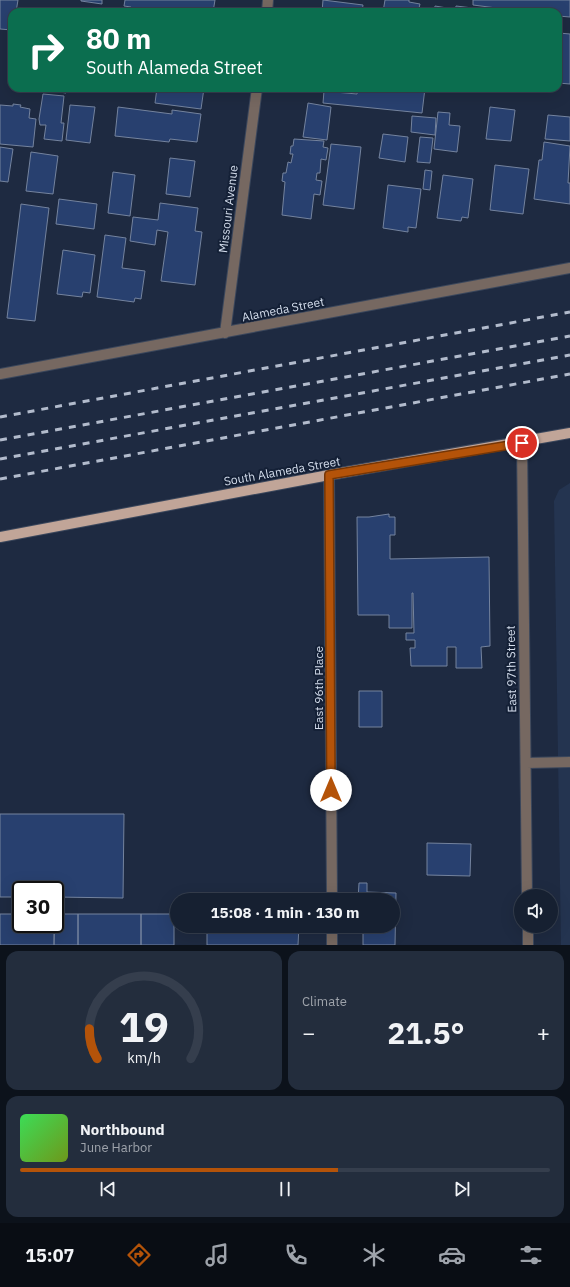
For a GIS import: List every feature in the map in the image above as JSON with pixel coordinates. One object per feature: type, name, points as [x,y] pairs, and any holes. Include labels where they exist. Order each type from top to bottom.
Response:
[{"type":"main road","name":"South Alameda Street","points":[[0,537],[329,475],[522,443],[570,433]]},
{"type":"street","name":"Missouri Avenue","points":[[225,333],[256,92]]},
{"type":"street","name":"Alameda Street","points":[[0,374],[570,268]]},
{"type":"street","name":"East 97th Street","points":[[522,443],[527,889]]},
{"type":"street","name":"East 96th Place","points":[[329,475],[332,893]]},
{"type":"street","points":[[526,763],[570,762]]},
{"type":"street","points":[[332,933],[332,945]]},
{"type":"street","points":[[528,933],[528,945]]},
{"type":"shaded area","points":[[570,483],[570,945],[561,945],[554,501],[559,490]]},
{"type":"building","points":[[0,0],[18,0],[17,8],[8,8],[8,30],[0,29]]},
{"type":"building","points":[[102,0],[102,4],[81,1]]},
{"type":"building","points":[[125,0],[215,0],[214,8],[131,8],[124,6]]},
{"type":"building","points":[[323,0],[363,5],[363,8],[322,8]]},
{"type":"building","points":[[385,0],[409,0],[409,2],[420,4],[419,8],[384,8]]},
{"type":"building","points":[[473,0],[570,0],[570,17],[562,16],[562,8],[497,8],[473,5]]},
{"type":"building","points":[[435,6],[447,8],[435,8]]},
{"type":"building","points":[[456,6],[473,8],[456,8]]},
{"type":"building","points":[[562,33],[570,34],[570,84],[562,83]]},
{"type":"building","points":[[156,92],[203,92],[201,109],[155,103]]},
{"type":"building","points":[[324,92],[357,94],[357,92],[425,92],[422,113],[323,103]]},
{"type":"building","points":[[43,94],[64,96],[61,123],[64,123],[62,141],[44,139],[46,125],[40,125],[39,119]]},
{"type":"building","points":[[308,103],[331,107],[327,140],[303,137]]},
{"type":"building","points":[[13,104],[21,105],[20,107],[30,109],[29,118],[36,119],[33,147],[0,144],[0,105],[13,106]]},
{"type":"building","points":[[70,105],[95,107],[90,143],[66,140]]},
{"type":"building","points":[[118,107],[172,114],[172,110],[201,114],[197,142],[170,139],[169,142],[115,136]]},
{"type":"building","points":[[490,107],[515,110],[511,141],[486,139]]},
{"type":"building","points":[[438,112],[450,113],[449,125],[460,126],[457,152],[434,149]]},
{"type":"building","points":[[548,115],[570,117],[570,141],[545,139]]},
{"type":"building","points":[[412,116],[436,118],[435,135],[411,132]]},
{"type":"building","points":[[383,134],[408,137],[405,162],[379,158]]},
{"type":"building","points":[[420,137],[433,138],[430,163],[417,162]]},
{"type":"building","points":[[294,139],[324,141],[323,147],[328,148],[326,160],[321,159],[320,173],[317,173],[316,180],[322,181],[320,195],[314,194],[311,219],[282,215],[285,182],[282,181],[283,173],[286,173],[288,162],[291,163],[293,154],[290,154],[291,146],[293,146]]},
{"type":"building","points":[[544,142],[570,146],[568,183],[570,183],[570,204],[534,199],[539,160],[542,160]]},
{"type":"building","points":[[331,144],[361,147],[354,209],[323,205]]},
{"type":"building","points":[[0,147],[13,149],[8,182],[0,181]]},
{"type":"building","points":[[31,152],[58,156],[53,194],[26,191]]},
{"type":"building","points":[[170,158],[195,161],[190,197],[166,194]]},
{"type":"building","points":[[495,165],[529,169],[523,214],[490,210]]},
{"type":"building","points":[[425,170],[432,171],[430,190],[423,189]]},
{"type":"building","points":[[113,172],[135,175],[130,216],[108,213]]},
{"type":"building","points":[[443,175],[473,179],[468,218],[462,217],[461,221],[437,218]]},
{"type":"building","points":[[388,185],[421,189],[416,228],[408,227],[408,232],[383,228]]},
{"type":"building","points":[[59,199],[97,204],[94,229],[56,224]]},
{"type":"building","points":[[160,203],[198,208],[195,231],[202,232],[195,285],[161,281],[168,232],[157,230],[155,245],[130,241],[133,217],[158,220]]},
{"type":"building","points":[[21,204],[49,208],[35,321],[7,318]]},
{"type":"building","points":[[105,235],[126,238],[122,268],[145,271],[141,299],[135,298],[134,302],[97,297]]},
{"type":"building","points":[[63,250],[95,255],[90,293],[83,292],[82,297],[57,294]]},
{"type":"building","points":[[389,514],[389,517],[395,517],[395,535],[390,535],[390,559],[489,557],[490,646],[481,647],[482,668],[456,668],[456,647],[447,647],[447,666],[411,666],[410,648],[415,648],[415,640],[406,640],[406,633],[414,633],[413,593],[412,628],[389,628],[389,615],[358,615],[357,517]]},
{"type":"building","points":[[359,691],[382,691],[382,727],[359,727]]},
{"type":"building","points":[[0,814],[124,814],[123,898],[64,897],[64,881],[12,881],[12,897],[0,897]]},
{"type":"building","points":[[427,843],[471,844],[470,876],[427,875]]},
{"type":"building","points":[[359,883],[367,883],[367,892],[396,893],[358,893]]},
{"type":"building","points":[[0,914],[12,914],[12,933],[54,933],[54,945],[0,945]]},
{"type":"building","points":[[64,914],[78,914],[78,945],[54,945],[54,933],[64,933]]},
{"type":"building","points":[[78,914],[141,914],[141,945],[78,945]]},
{"type":"building","points":[[141,914],[170,914],[170,933],[174,933],[174,945],[141,945]]},
{"type":"building","points":[[207,933],[299,933],[298,945],[207,945]]},
{"type":"building","points":[[363,933],[395,933],[395,945],[363,945]]},
{"type":"railway","points":[[0,417],[570,312]]},
{"type":"railway","points":[[0,440],[570,336]]},
{"type":"railway","points":[[0,459],[570,355]]},
{"type":"railway","points":[[0,479],[570,374]]},
{"type":"route","points":[[331,790],[329,475],[522,443]]}]
